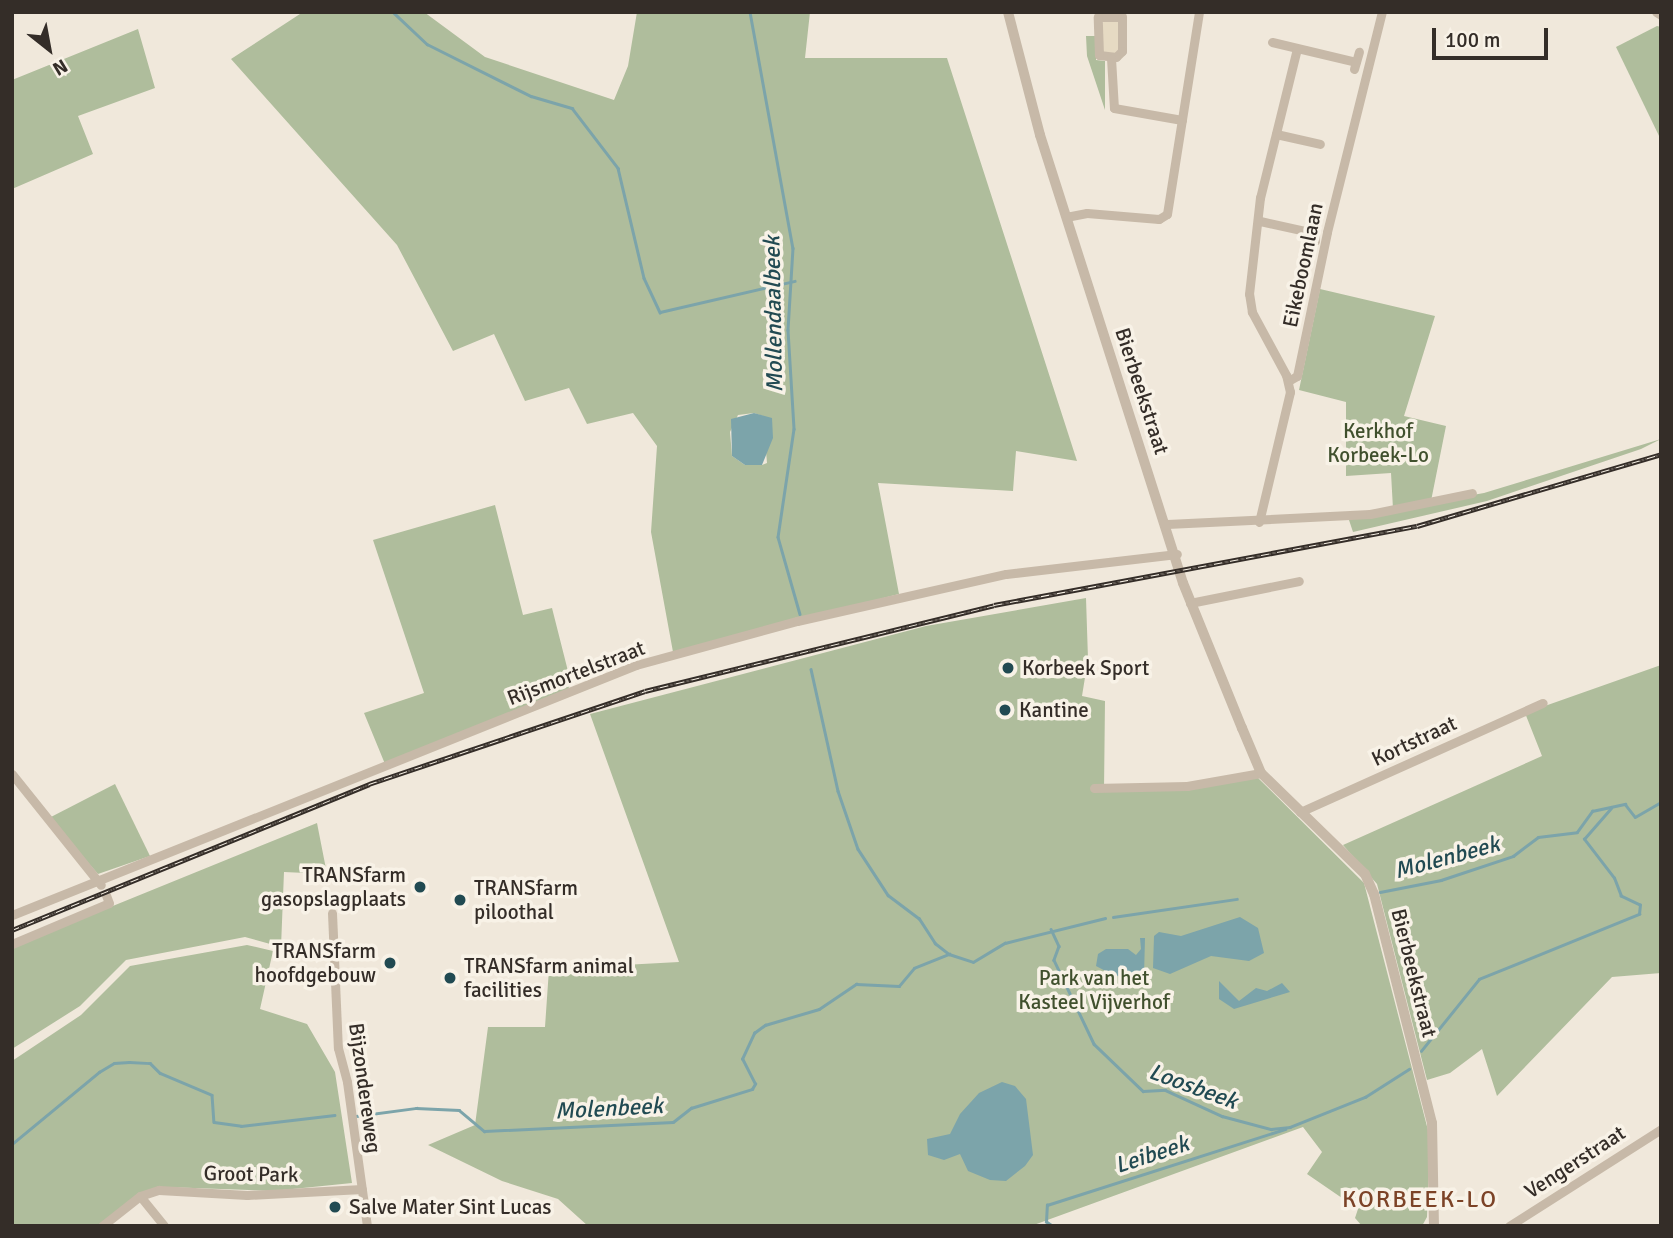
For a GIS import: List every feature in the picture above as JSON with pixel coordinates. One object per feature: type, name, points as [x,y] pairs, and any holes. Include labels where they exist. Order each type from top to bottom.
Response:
[{"type":"street","name":"Bierbeekstraat","points":[[1008,12],[1018,64],[1177,554],[1190,603],[1261,774],[1364,874],[1374,894],[1434,1138],[1434,1226]]},
{"type":"street","points":[[1066,217],[1087,213],[1166,216],[1199,12]]},
{"type":"street","name":"Eikeboomlaan","points":[[1259,522],[1290,406],[1288,381],[1297,376],[1327,232],[1382,12]]},
{"type":"street","points":[[1656,12],[1661,15]]},
{"type":"street","points":[[1098,17],[1122,17],[1122,51],[1111,58],[1099,55],[1098,17]]},
{"type":"street","points":[[1272,42],[1355,66],[1359,52]]},
{"type":"street","points":[[1288,381],[1252,312],[1249,294],[1260,221],[1260,198],[1297,49]]},
{"type":"street","points":[[1111,58],[1114,108],[1182,120]]},
{"type":"street","points":[[1276,134],[1320,144]]},
{"type":"street","points":[[1260,221],[1314,233],[1315,241]]},
{"type":"street","points":[[1167,524],[1259,522],[1370,514],[1472,493]]},
{"type":"street","name":"Rijsmortelstraat","points":[[12,915],[475,732],[636,665],[797,621],[994,576],[1091,561],[1126,562],[1177,554]]},
{"type":"street","points":[[1190,603],[1299,581]]},
{"type":"street","name":"Kortstraat","points":[[1300,811],[1543,703]]},
{"type":"street","points":[[12,774],[99,881]]},
{"type":"street","points":[[1094,788],[1187,786],[1261,774]]},
{"type":"street","points":[[12,944],[107,899]]},
{"type":"street","name":"Bijzondereweg","points":[[332,914],[338,1048],[347,1082],[368,1226]]},
{"type":"street","name":"Vengerstraat","points":[[1509,1226],[1661,1129]]},
{"type":"street","name":"Groot Park","points":[[102,1226],[140,1196],[175,1189],[260,1195],[362,1189]]},
{"type":"street","points":[[140,1196],[164,1226]]},
{"type":"green space","points":[[303,12],[424,12],[485,57],[614,100],[628,66],[637,12],[810,12],[805,58],[947,58],[1077,461],[1016,451],[1013,491],[878,483],[899,594],[673,652],[651,532],[657,446],[633,413],[587,424],[569,388],[525,401],[494,334],[453,351],[397,245],[231,59]],"holes":[[[754,413],[763,416],[767,463],[745,465],[732,456],[730,432],[738,415]]]},
{"type":"green space","points":[[1657,26],[1661,27],[1661,140],[1616,47]]},
{"type":"green space","points":[[138,29],[155,88],[78,116],[93,154],[12,189],[12,80]]},
{"type":"green space","points":[[1086,36],[1096,36],[1096,60],[1105,61],[1105,110],[1087,56]]},
{"type":"green space","name":"Kerkhof Korbeek-Lo","points":[[1320,289],[1435,316],[1404,416],[1446,426],[1431,501],[1393,509],[1391,473],[1346,476],[1346,402],[1299,390]]},
{"type":"green space","points":[[1661,439],[1641,449],[1487,501],[1353,532],[1348,517],[1484,493]]},
{"type":"green space","points":[[495,505],[523,615],[552,608],[571,683],[568,689],[385,764],[364,713],[424,693],[373,540]]},
{"type":"green space","name":"Park van het Kasteel Vijverhof","points":[[1086,598],[1088,659],[1082,696],[1105,701],[1104,791],[1256,776],[1364,883],[1430,1138],[1427,1217],[1422,1226],[1362,1226],[1355,1218],[1358,1209],[1307,1174],[1322,1152],[1303,1127],[1031,1226],[588,1226],[558,1199],[502,1181],[428,1145],[475,1125],[488,1027],[545,1027],[549,969],[679,962],[590,714],[926,626]]},
{"type":"green space","points":[[1661,665],[1661,973],[1612,977],[1497,1096],[1482,1049],[1450,1073],[1427,1080],[1377,884],[1343,845],[1542,756],[1525,713]]},
{"type":"green space","points":[[115,784],[150,856],[98,874],[49,818]]},
{"type":"green space","points":[[317,823],[327,874],[284,872],[281,947],[245,937],[126,960],[80,1006],[12,1049],[12,947]]},
{"type":"green space","points":[[247,945],[273,951],[260,1009],[307,1024],[335,1072],[352,1183],[273,1191],[165,1187],[139,1195],[100,1226],[12,1226],[12,1061],[81,1015],[130,966]]},
{"type":"shaded area","points":[[1107,19],[1118,22],[1118,53],[1103,54],[1101,24]]},
{"type":"water","points":[[754,413],[772,418],[773,438],[762,465],[745,465],[732,456],[731,419]]},
{"type":"water","points":[[1240,917],[1258,928],[1264,953],[1249,961],[1211,956],[1170,974],[1153,968],[1154,936],[1159,932],[1181,936]]},
{"type":"water","points":[[1140,938],[1145,938],[1144,976],[1115,976],[1096,966],[1098,954],[1106,949],[1128,949],[1136,955],[1141,949]]},
{"type":"water","points":[[1219,981],[1239,1001],[1256,988],[1267,991],[1282,983],[1290,992],[1234,1009],[1219,999]]},
{"type":"water","points":[[1002,1082],[1015,1086],[1026,1099],[1033,1155],[1025,1166],[1006,1181],[990,1180],[968,1171],[960,1154],[944,1160],[928,1155],[927,1139],[950,1134],[960,1114],[979,1093]]},
{"type":"waterway","points":[[393,12],[427,44],[531,96],[572,108],[618,168],[644,278],[660,312],[794,281]]},
{"type":"waterway","name":"Mollendaalbeek","points":[[750,12],[793,248],[788,330],[794,429],[778,537],[800,614]]},
{"type":"waterway","name":"Mollendaalbeek","points":[[811,669],[838,791],[858,849],[888,895],[919,918],[935,943],[949,954]]},
{"type":"waterway","name":"Molenbeek","points":[[1380,892],[1441,880],[1513,856],[1538,837],[1577,832],[1592,811],[1625,804],[1635,817],[1661,802]]},
{"type":"waterway","name":"Loosbeek","points":[[1421,1051],[1479,979],[1639,914],[1640,905],[1621,896],[1614,878],[1584,839],[1611,808]]},
{"type":"waterway","name":"Molenbeek","points":[[1113,917],[1237,899]]},
{"type":"waterway","name":"Molenbeek","points":[[356,1116],[416,1108],[459,1110],[484,1131],[673,1122],[691,1108],[752,1089],[755,1084],[742,1059],[754,1033],[765,1025],[819,1009],[856,984],[899,986],[914,968],[949,954],[973,962],[1005,943],[1105,918]]},
{"type":"waterway","name":"Loosbeek","points":[[1051,929],[1059,946],[1054,960],[1094,1044],[1143,1091],[1165,1090],[1222,1116],[1271,1129],[1290,1127],[1365,1097],[1409,1069]]},
{"type":"waterway","name":"Molenbeek","points":[[12,1144],[99,1072],[114,1063],[150,1063],[160,1073],[212,1095],[214,1122],[241,1126],[334,1115]]},
{"type":"waterway","name":"Leibeek","points":[[1052,1226],[1046,1222],[1047,1205],[1285,1129]]},
{"type":"railway","points":[[12,930],[369,784],[645,691],[994,605],[1417,526],[1661,454]]},
{"type":"place","name":"Korbeek Sport","points":[[1008,668]]},
{"type":"place","name":"Kantine","points":[[1005,710]]},
{"type":"place","name":"TRANSfarm gasopslagplaats","points":[[420,887]]},
{"type":"place","name":"TRANSfarm piloothal","points":[[460,900]]},
{"type":"place","name":"TRANSfarm hoofdgebouw","points":[[390,963]]},
{"type":"place","name":"TRANSfarm animal facilities","points":[[450,978]]},
{"type":"place","name":"Salve Mater Sint Lucas","points":[[335,1207]]},
{"type":"district","name":"KORBEEK-LO","points":[[1420,1200]]}]
